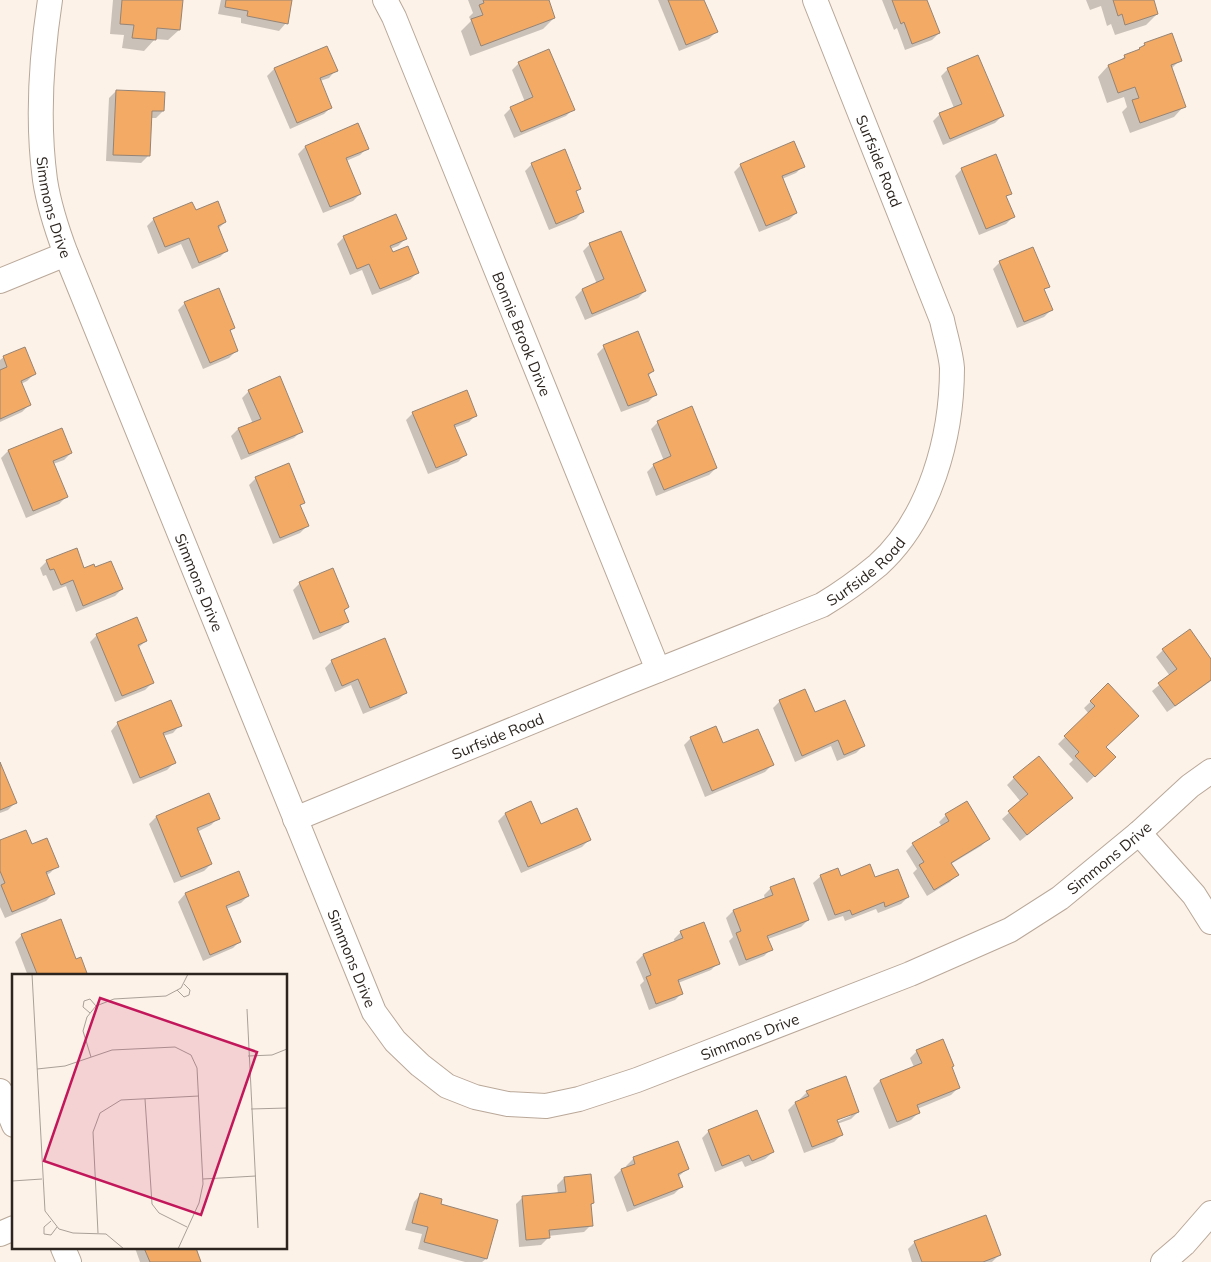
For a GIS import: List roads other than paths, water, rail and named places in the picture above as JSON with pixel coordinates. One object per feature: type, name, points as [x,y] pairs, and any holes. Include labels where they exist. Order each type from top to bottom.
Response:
[{"type":"street","name":"Simmons Drive","points":[[50,0],[45,30],[42,79],[42,140],[45,181],[55,224],[374,1012],[395,1041],[420,1066],[446,1086],[475,1097],[508,1104],[546,1106],[579,1099],[637,1080],[910,974],[1010,930],[1060,898],[1139,833],[1190,786],[1211,771]]},
{"type":"street","name":"Bonnie Brook Drive","points":[[385,0],[394,17],[658,670]]},
{"type":"street","name":"Surfside Road","points":[[295,819],[822,605],[851,587],[879,564],[903,536],[923,502],[938,467],[947,423],[952,367],[942,320],[815,0]]},
{"type":"street","points":[[0,281],[66,254]]},
{"type":"street","points":[[1139,833],[1194,895],[1211,922]]},
{"type":"street","points":[[0,1091],[12,1120]]},
{"type":"street","points":[[1163,1262],[1184,1244],[1211,1213]]},
{"type":"street","points":[[0,1234],[12,1229]]},
{"type":"street","points":[[64,1250],[69,1262]]}]
